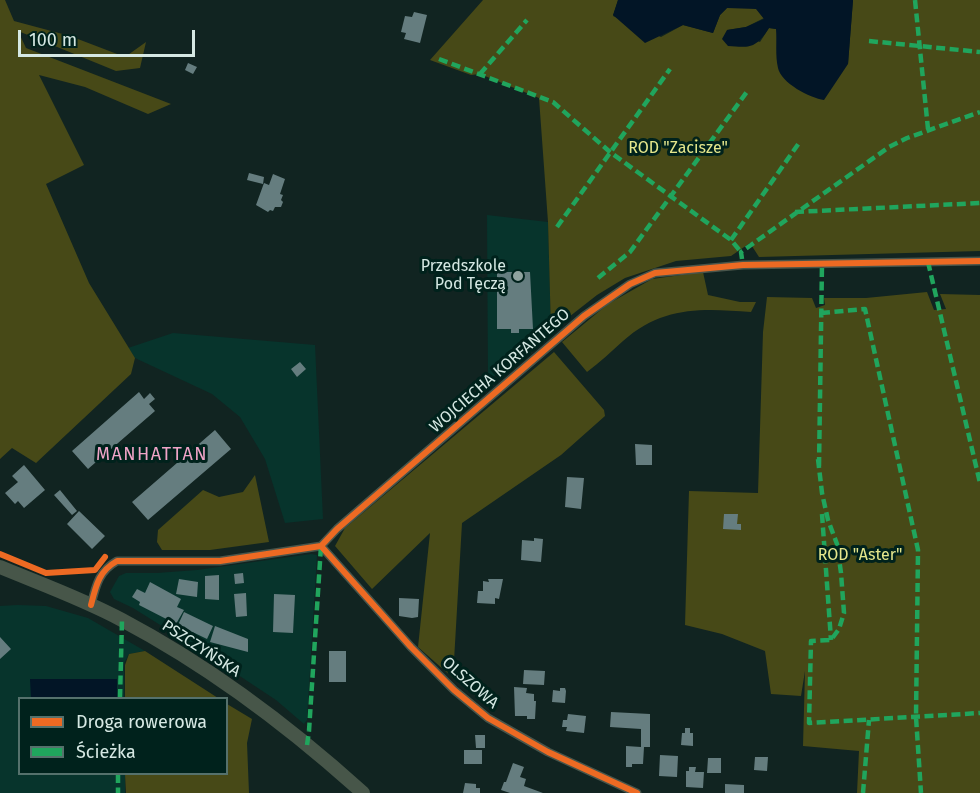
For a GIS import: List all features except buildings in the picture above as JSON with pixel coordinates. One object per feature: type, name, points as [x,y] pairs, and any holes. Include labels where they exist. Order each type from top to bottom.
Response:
[{"type":"main road","name":"PSZCZYŃSKA","points":[[0,567],[91,605],[150,636],[228,687],[292,733],[363,793]]},
{"type":"street","name":"WOJCIECHA KORFANTEGO","points":[[321,546],[337,529],[584,316],[630,284],[655,273],[743,265],[980,261]]},
{"type":"street","points":[[91,605],[99,578],[108,566],[117,561],[220,561],[321,546]]},
{"type":"street","name":"OLSZOWA","points":[[321,546],[411,647],[454,690],[488,718],[548,752],[637,793]]},
{"type":"shaded area","name":"Przedszkole Pod Tęczą","points":[[487,215],[548,222],[551,331],[488,381]]},
{"type":"shaded area","points":[[173,333],[315,345],[323,519],[285,523],[265,459],[240,417],[212,394],[135,358],[128,348]]},
{"type":"shaded area","points":[[317,555],[307,720],[304,724],[276,700],[133,608],[114,599],[110,592],[119,576],[126,573],[197,570]]},
{"type":"shaded area","points":[[0,606],[46,606],[88,618],[145,651],[129,654],[124,663],[124,697],[18,697],[18,775],[125,775],[125,793],[0,793]]},
{"type":"green space","points":[[0,0],[5,0],[14,21],[70,36],[125,57],[146,42],[140,68],[116,71],[18,31],[26,48],[171,104],[148,114],[85,87],[39,75],[84,165],[46,184],[89,283],[135,358],[131,374],[36,463],[12,448],[0,459]]},
{"type":"green space","name":"ROD \"Zacisze\"","points":[[483,0],[618,0],[613,16],[661,37],[683,25],[713,33],[720,15],[727,8],[756,8],[764,18],[746,27],[727,30],[760,42],[769,28],[776,29],[848,64],[853,0],[980,0],[980,251],[759,257],[750,243],[731,256],[676,261],[625,278],[597,295],[551,331],[548,222],[539,98],[480,74],[471,75],[430,60]]},
{"type":"green space","points":[[703,272],[708,295],[740,302],[756,302],[751,312],[699,310],[668,315],[638,330],[587,372],[562,342],[608,304],[652,279]]},
{"type":"green space","name":"ROD \"Aster\"","points":[[927,292],[934,310],[946,309],[940,294],[980,295],[980,793],[857,793],[859,751],[803,746],[805,671],[801,696],[771,694],[765,651],[722,634],[685,625],[689,491],[758,493],[763,332],[767,297],[812,298],[816,308],[825,305],[824,298],[866,298]]},
{"type":"green space","points":[[554,352],[604,410],[605,416],[561,455],[462,523],[453,678],[418,647],[430,533],[372,589],[335,546],[345,528]]},
{"type":"green space","points":[[255,475],[269,542],[210,550],[162,550],[157,542],[158,530],[203,490],[219,497],[243,492]]},
{"type":"green space","points":[[145,651],[216,697],[125,697],[125,665],[129,654]]},
{"type":"green space","points":[[228,705],[252,719],[247,743],[249,793],[126,793],[125,775],[228,775]]},
{"type":"water","points":[[618,0],[853,0],[848,64],[824,100],[818,99],[797,89],[780,74],[776,29],[769,28],[760,40],[748,46],[728,46],[722,39],[727,30],[746,27],[764,19],[756,9],[727,8],[720,15],[713,33],[683,25],[645,43],[613,15]]},
{"type":"water","points":[[30,679],[117,679],[117,697],[31,697]]},
{"type":"marked path","points":[[915,0],[928,129]]},
{"type":"marked path","points":[[480,74],[527,20]]},
{"type":"marked path","points":[[869,41],[980,52]]},
{"type":"marked path","points":[[439,59],[553,102],[610,152],[731,240],[741,252]]},
{"type":"marked path","points":[[557,227],[670,69]]},
{"type":"marked path","points":[[598,278],[630,252],[749,89]]},
{"type":"marked path","points":[[742,259],[741,252],[889,147],[907,138],[980,112]]},
{"type":"marked path","points":[[731,240],[799,143]]},
{"type":"marked path","points":[[795,212],[980,203]]},
{"type":"marked path","points":[[928,262],[980,483]]},
{"type":"marked path","points":[[819,466],[822,264]]},
{"type":"marked path","points":[[821,313],[865,309],[918,550],[916,717],[921,793]]},
{"type":"marked path","points":[[818,459],[828,520],[837,544],[844,613],[839,629],[831,640],[811,641],[809,723],[980,713]]},
{"type":"marked path","points":[[822,514],[831,640]]},
{"type":"marked path","points":[[307,745],[321,546]]},
{"type":"marked path","points":[[120,697],[122,620]]},
{"type":"marked path","points":[[863,793],[869,720]]},
{"type":"marked path","points":[[118,775],[118,793]]},
{"type":"cycle path","points":[[91,605],[102,574],[117,561],[220,561],[321,546],[337,529],[584,316],[630,284],[655,273],[743,265],[980,261]]},
{"type":"cycle path","points":[[321,546],[411,647],[454,690],[488,718],[548,752],[637,793]]},
{"type":"cycle path","points":[[0,554],[46,573],[95,570],[105,557]]},
{"type":"place","name":"Przedszkole Pod Tęczą","points":[[518,276]]},
{"type":"district","name":"MANHATTAN","points":[[152,455]]}]
